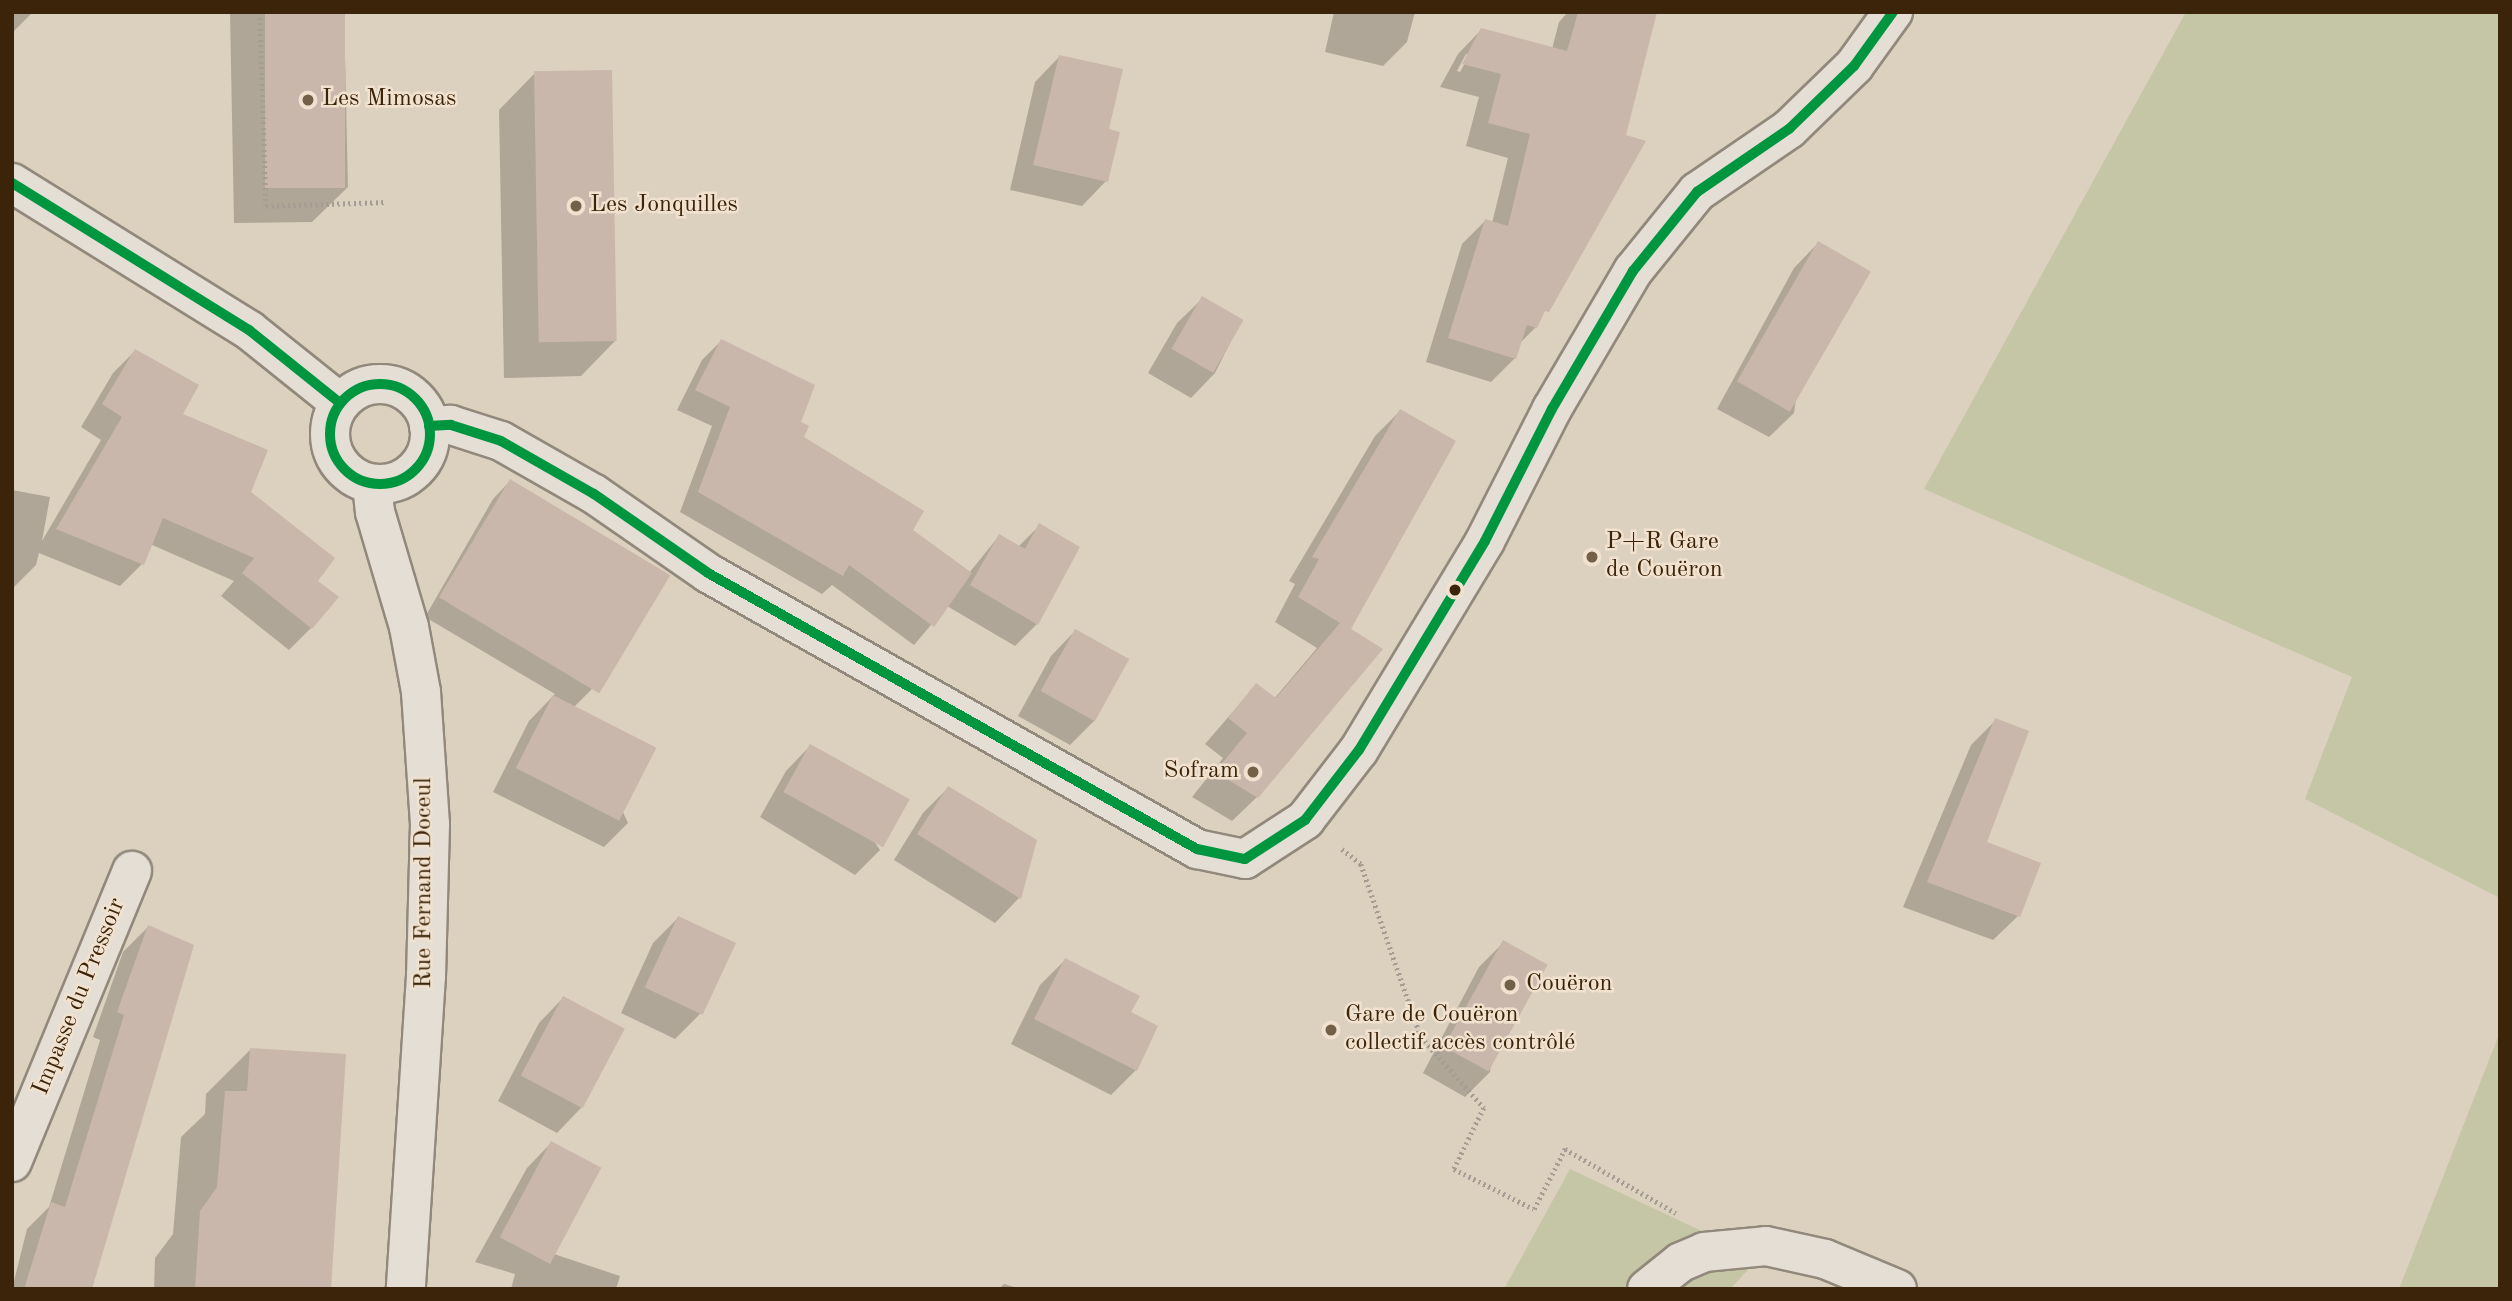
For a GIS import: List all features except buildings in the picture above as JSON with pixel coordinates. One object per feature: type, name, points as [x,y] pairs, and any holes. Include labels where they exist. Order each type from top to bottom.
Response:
[{"type":"street","points":[[429,426],[452,425],[501,441],[594,494],[708,573],[1197,849],[1245,859],[1305,820],[1359,750],[1464,576],[1552,409],[1633,271],[1697,192],[1789,129],[1854,66],[1893,12]]},
{"type":"street","points":[[12,183],[249,330],[340,403]]},
{"type":"street","points":[[366,385],[399,387],[414,396],[429,426],[430,442],[416,469],[388,483],[372,484],[342,467],[333,452],[332,418],[340,403],[366,385]]},
{"type":"street","name":"Rue Fernand Doceul","points":[[372,484],[375,512],[409,627],[421,692],[430,824],[406,1289]]},
{"type":"street","name":"Impasse du Pressoir","points":[[12,1162],[132,871]]},
{"type":"street","points":[[1647,1289],[1681,1262],[1734,1247],[1794,1250],[1897,1289]]},
{"type":"path","points":[[260,12],[265,206],[387,202]]},
{"type":"path","points":[[1305,820],[1361,864],[1421,1037],[1484,1108],[1454,1169],[1534,1209],[1565,1149],[1734,1247]]},
{"type":"green space","points":[[2186,12],[2500,12],[2500,898],[2305,799],[2352,677],[1924,489]]},
{"type":"green space","points":[[2500,1032],[2500,1289],[2399,1289]]},
{"type":"green space","points":[[1570,1169],[1759,1258],[1730,1289],[1504,1289]]},
{"type":"transit line","points":[[429,426],[451,425],[501,441],[594,494],[708,573],[1197,849],[1245,859],[1305,820],[1359,750],[1485,541],[1552,409],[1633,271],[1697,192],[1789,129],[1854,66],[1893,12]]},
{"type":"transit line","points":[[12,183],[249,330],[340,403]]},
{"type":"transit line","points":[[380,384],[399,388],[415,399],[426,415],[430,434],[426,453],[415,469],[399,480],[380,484],[361,480],[345,469],[334,453],[330,434],[334,415],[345,399],[361,388],[380,384]]},
{"type":"place","name":"Les Mimosas","points":[[308,100]]},
{"type":"place","name":"Les Jonquilles","points":[[576,206]]},
{"type":"place","name":"P+R Gare de Couëron","points":[[1592,557]]},
{"type":"place","name":"Sofram","points":[[1253,772]]},
{"type":"place","name":"Couëron","points":[[1510,985]]},
{"type":"place","name":"Gare de Couëron collectif accès contrôlé","points":[[1331,1030]]}]
